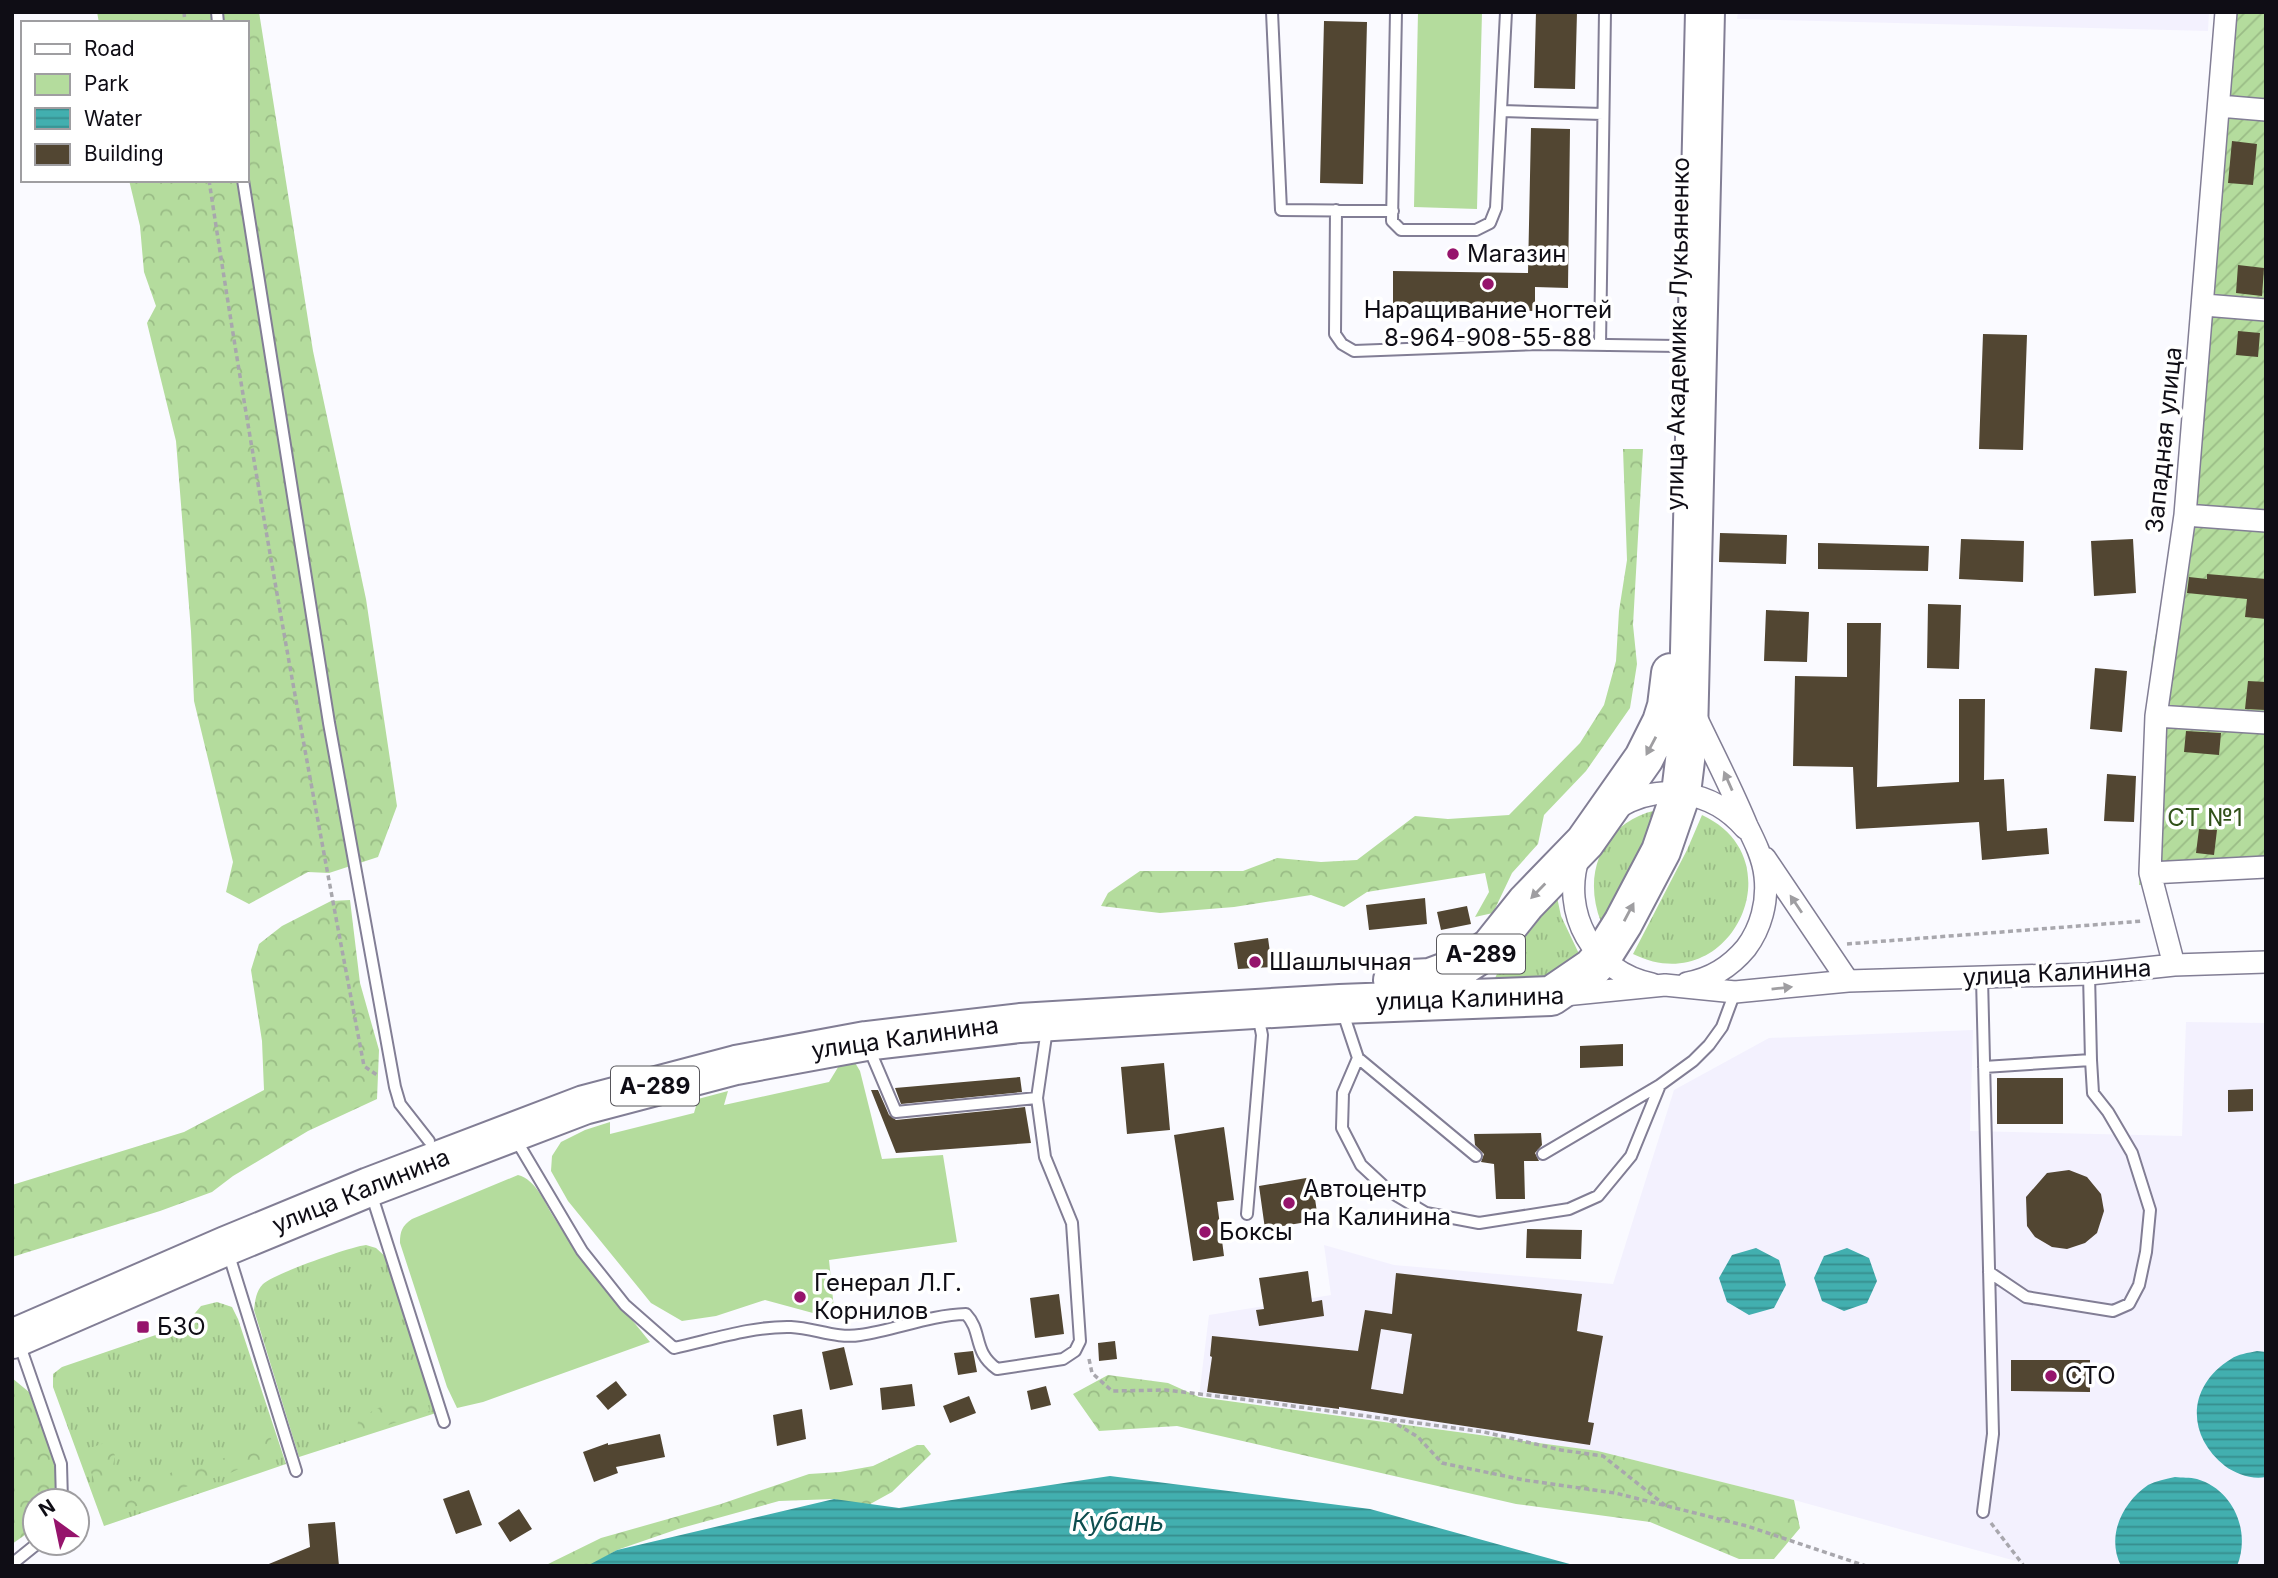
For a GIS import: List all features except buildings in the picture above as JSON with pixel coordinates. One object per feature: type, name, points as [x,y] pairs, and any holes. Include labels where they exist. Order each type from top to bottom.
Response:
[{"type":"highway","name":"улица Академика Лукьяненко","points":[[1681,656],[1678,346],[1685,12]]},
{"type":"highway","name":"улица Академика Лукьяненко","points":[[1681,656],[1704,12]]},
{"type":"highway","points":[[1551,996],[1592,968],[1601,958],[1661,851],[1681,793],[1688,736],[1689,701],[1681,656]]},
{"type":"highway","name":"улица Калинина","points":[[14,1329],[221,1224],[429,1141],[578,1085],[732,1044],[863,1019],[1018,1003],[1430,978],[1462,966],[1490,948],[1526,903],[1593,831],[1655,738],[1681,656]]},
{"type":"highway","name":"улица Калинина","points":[[14,1329],[369,1187],[584,1105],[736,1065],[866,1041],[1048,1021],[1340,1004],[1551,996]]},
{"type":"street","name":"Западная улица","points":[[2174,965],[2150,873],[2156,716],[2185,515],[2226,12]]},
{"type":"street","points":[[2219,106],[2266,110]]},
{"type":"street","points":[[2204,305],[2266,310]]},
{"type":"street","points":[[2185,515],[2266,521]]},
{"type":"street","points":[[1689,701],[1726,776],[1755,844],[1848,981]]},
{"type":"street","points":[[2156,716],[2266,723]]},
{"type":"street","name":"А-289","points":[[1593,831],[1617,808],[1634,799],[1662,792],[1681,793],[1701,797],[1720,806],[1744,827],[1755,844],[1764,869],[1766,895],[1761,920],[1753,937],[1737,958],[1716,973],[1692,983],[1665,985]]},
{"type":"street","points":[[1593,831],[1575,868],[1573,897],[1576,916],[1584,934],[1601,958],[1631,978],[1665,985]]},
{"type":"street","points":[[2150,873],[2266,867]]},
{"type":"street","name":"улица Калинина","points":[[1551,996],[1665,985],[1735,992],[1848,981],[2090,974],[2174,965],[2266,962]]},
{"type":"lane","points":[[1272,12],[1281,210],[1393,211]]},
{"type":"lane","points":[[1396,12],[1392,221],[1401,230],[1476,230],[1490,223],[1496,208],[1506,12]]},
{"type":"lane","points":[[1600,345],[1605,12]]},
{"type":"lane","points":[[1502,111],[1603,114]]},
{"type":"lane","points":[[243,182],[329,723],[395,1087],[400,1104],[429,1141]]},
{"type":"lane","points":[[1336,210],[1335,334],[1342,344],[1354,351],[1540,344],[1678,346]]},
{"type":"lane","points":[[1989,1272],[2026,1297],[2113,1311],[2129,1304],[2139,1285],[2146,1252],[2150,1210],[2132,1153],[2094,1093],[2090,974]]},
{"type":"lane","points":[[1982,978],[1993,1434],[1983,1512]]},
{"type":"lane","points":[[1543,1154],[1660,1085],[1693,1061],[1722,1027],[1735,992]]},
{"type":"lane","points":[[1340,1004],[1359,1058],[1476,1156]]},
{"type":"lane","points":[[1247,1214],[1262,1035],[1257,1009]]},
{"type":"lane","points":[[511,1133],[582,1251],[625,1305],[674,1348],[755,1330],[791,1327],[858,1336],[922,1320],[966,1314],[972,1321],[982,1355],[997,1369],[1063,1359],[1075,1351],[1080,1340],[1072,1223],[1045,1157],[1037,1098],[1048,1021]]},
{"type":"lane","points":[[866,1041],[896,1112],[1037,1098]]},
{"type":"lane","points":[[1359,1058],[1343,1093],[1342,1128],[1362,1165],[1389,1191],[1426,1213],[1479,1223],[1569,1209],[1598,1196],[1631,1156],[1660,1085]]},
{"type":"lane","points":[[1984,1067],[2091,1060]]},
{"type":"lane","points":[[369,1187],[444,1422]]},
{"type":"lane","points":[[226,1245],[296,1471]]},
{"type":"lane","points":[[14,1329],[61,1464],[62,1487]]},
{"type":"path","points":[[209,182],[285,640],[361,1053],[364,1066],[381,1078]]},
{"type":"path","points":[[1834,945],[2162,920]]},
{"type":"path","points":[[1092,1373],[1112,1391],[1166,1390],[1389,1419],[1485,1432],[1561,1450],[1603,1456],[1666,1506]]},
{"type":"path","points":[[1389,1419],[1418,1437],[1442,1463],[1524,1480],[1615,1493],[1747,1526],[1866,1566]]},
{"type":"path","points":[[1983,1512],[2024,1566]]},
{"type":"shaded area","points":[[1738,12],[2209,12],[2208,31],[1737,19]]},
{"type":"shaded area","points":[[2186,1022],[2266,1023],[2266,1566],[2034,1566],[1794,1500],[1598,1451],[1199,1396],[1209,1315],[1331,1295],[1324,1245],[1394,1265],[1613,1284],[1674,1090],[1769,1038],[1973,1030],[1970,1131],[2182,1136]]},
{"type":"green space","points":[[97,12],[259,12],[313,351],[366,599],[397,806],[378,857],[329,873],[308,872],[249,904],[226,892],[233,862],[194,701],[176,441],[147,323],[156,306],[144,272],[140,226],[129,182],[248,182],[248,21],[99,21]]},
{"type":"green space","points":[[1418,12],[1482,12],[1477,209],[1414,207]]},
{"type":"green space","name":"СТ №1","points":[[2222,12],[2266,12],[2266,877],[2139,885],[2153,649],[2174,539]]},
{"type":"green space","points":[[1623,449],[1643,449],[1633,625],[1637,664],[1630,708],[1586,771],[1544,815],[1538,844],[1512,873],[1493,913],[1475,917],[1489,892],[1485,873],[1367,892],[1344,907],[1311,895],[1234,907],[1160,913],[1101,906],[1108,893],[1140,871],[1243,871],[1277,858],[1321,862],[1357,860],[1415,816],[1448,819],[1509,815],[1580,743],[1604,705],[1616,661],[1619,611],[1627,560]]},
{"type":"green space","points":[[1672,808],[1601,922],[1595,901],[1594,881],[1597,862],[1605,846],[1616,831],[1632,820],[1650,812]]},
{"type":"green space","points":[[1702,815],[1731,836],[1745,862],[1748,891],[1740,919],[1723,943],[1698,959],[1668,964],[1633,954],[1687,850]]},
{"type":"green space","points":[[1557,897],[1561,916],[1581,958],[1551,976],[1493,982],[1499,970]]},
{"type":"green space","points":[[350,900],[360,983],[379,1050],[377,1099],[308,1131],[233,1176],[212,1192],[12,1257],[12,1185],[184,1132],[264,1090],[262,1041],[251,970],[259,944],[282,926],[331,901]]},
{"type":"green space","points":[[854,1061],[860,1071],[882,1159],[943,1155],[957,1242],[829,1260],[835,1319],[765,1300],[716,1316],[682,1321],[651,1303],[568,1201],[551,1171],[552,1156],[561,1142],[585,1130],[610,1122],[610,1134],[694,1113],[698,1099],[728,1091],[724,1105],[829,1082],[840,1064]]},
{"type":"green space","points":[[518,1175],[535,1186],[575,1249],[650,1342],[483,1402],[457,1408],[447,1387],[400,1243],[401,1232],[412,1219]]},
{"type":"green space","points":[[366,1245],[376,1248],[387,1258],[436,1413],[299,1457],[254,1310],[256,1296],[263,1284],[281,1274]]},
{"type":"green space","points":[[217,1302],[232,1307],[286,1464],[104,1526],[53,1387],[53,1374],[62,1367],[185,1325],[201,1306]]},
{"type":"green space","points":[[1108,1375],[1168,1383],[1199,1397],[1598,1451],[1794,1500],[1800,1528],[1774,1559],[1739,1559],[1650,1522],[1516,1504],[1177,1426],[1099,1431],[1073,1394]]},
{"type":"green space","points":[[12,1378],[29,1392],[45,1436],[56,1457],[57,1476],[56,1487],[21,1487],[21,1538],[12,1544]]},
{"type":"green space","points":[[417,1397],[426,1400],[430,1411],[367,1432],[357,1430],[358,1421],[372,1411],[393,1402]]},
{"type":"green space","points":[[259,1429],[271,1438],[273,1450],[266,1461],[252,1463],[185,1487],[167,1500],[148,1502],[114,1514],[104,1506],[86,1459],[90,1448],[104,1443],[115,1455],[112,1472],[121,1485],[134,1480],[150,1485],[172,1472],[202,1466],[241,1452]]},
{"type":"green space","points":[[917,1445],[924,1445],[931,1454],[892,1492],[863,1508],[834,1499],[779,1501],[678,1529],[617,1550],[590,1566],[544,1566],[601,1538],[721,1504],[809,1474],[873,1466]]},
{"type":"water","points":[[1756,1248],[1779,1260],[1786,1285],[1774,1308],[1749,1315],[1727,1302],[1719,1278],[1732,1255]]},
{"type":"water","points":[[1847,1248],[1869,1258],[1877,1281],[1867,1303],[1844,1311],[1822,1301],[1814,1278],[1824,1256]]},
{"type":"water","points":[[2257,1351],[2266,1352],[2266,1477],[2261,1478],[2234,1472],[2212,1454],[2198,1426],[2197,1411],[2199,1397],[2217,1370],[2234,1357]]},
{"type":"water","name":"Кубань","points":[[1110,1476],[1370,1509],[1577,1566],[587,1566],[617,1550],[834,1499],[899,1508]]},
{"type":"water","points":[[2175,1477],[2194,1478],[2210,1485],[2230,1502],[2240,1526],[2242,1540],[2237,1566],[2121,1566],[2115,1543],[2119,1521],[2124,1511],[2148,1485]]},
{"type":"place","name":"Магазин","points":[[1453,254]]},
{"type":"place","name":"Наращивание ногтей 8-964-908-55-88","points":[[1488,284]]},
{"type":"place","name":"Шашлычная","points":[[1255,962]]},
{"type":"place","name":"Автоцентр на Калинина","points":[[1289,1203]]},
{"type":"place","name":"Боксы","points":[[1205,1232]]},
{"type":"place","name":"Генерал Л.Г. Корнилов","points":[[800,1297]]},
{"type":"place","name":"БЗО","points":[[143,1327]]},
{"type":"place","name":"СТО","points":[[2051,1376]]}]
